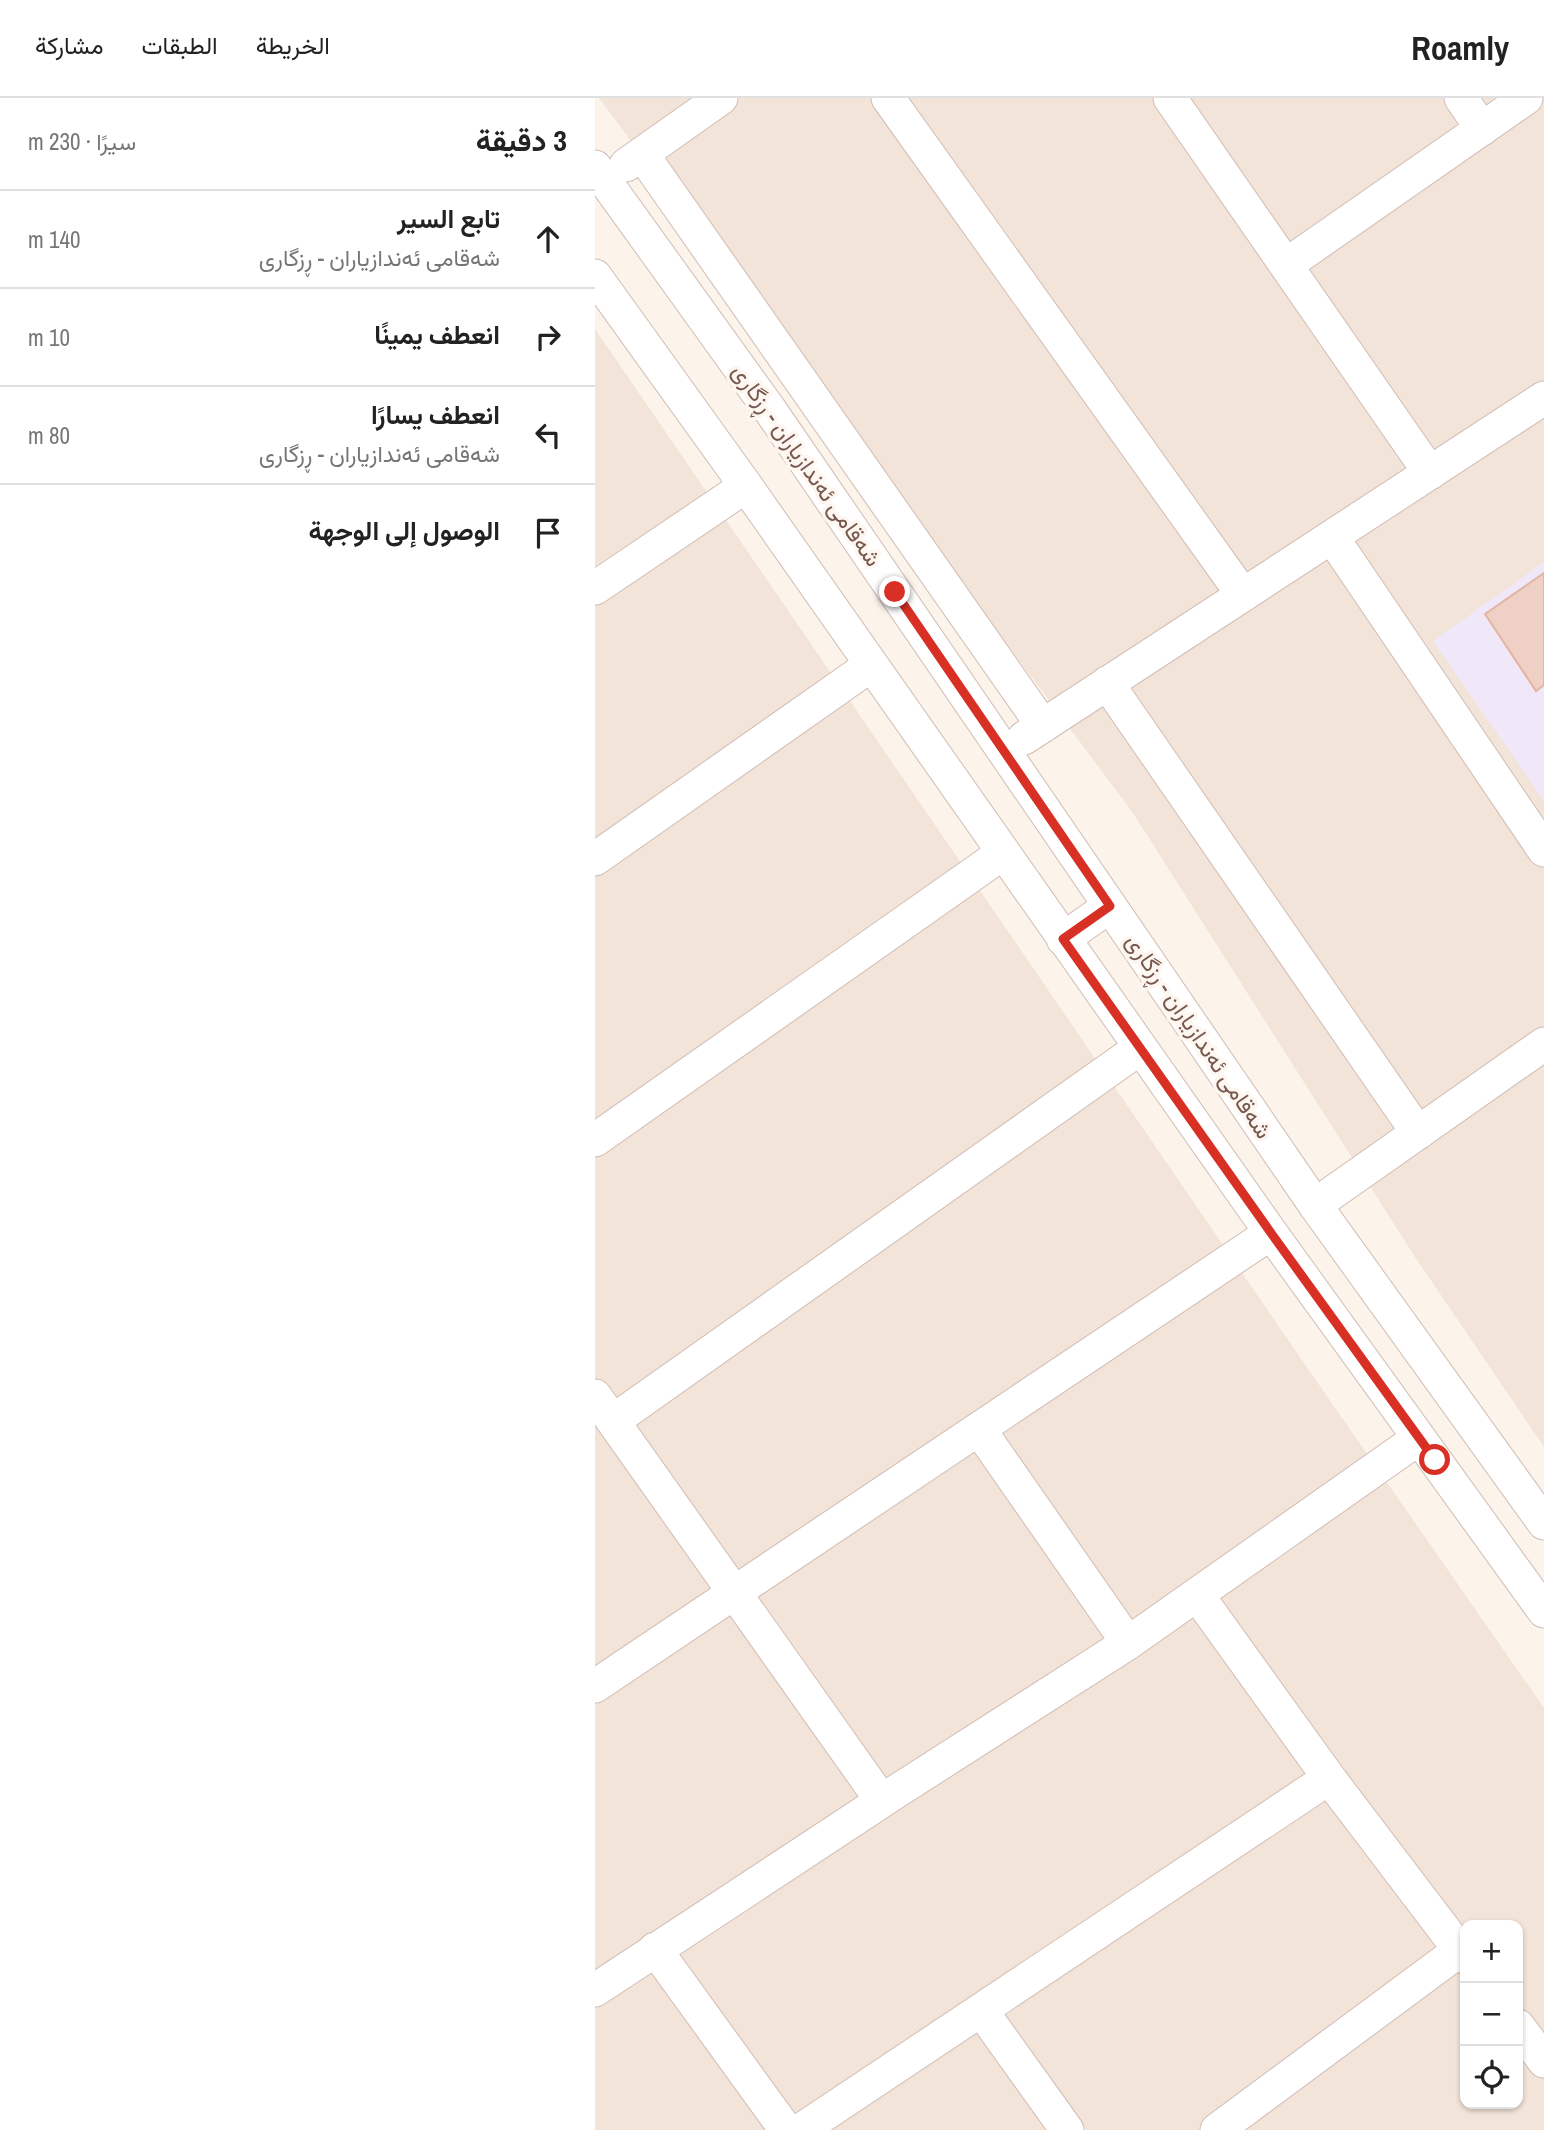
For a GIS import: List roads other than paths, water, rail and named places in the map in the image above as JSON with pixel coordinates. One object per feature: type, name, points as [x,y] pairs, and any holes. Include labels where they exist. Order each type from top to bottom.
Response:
[{"type":"street","points":[[600,173],[642,154],[721,98]]},
{"type":"street","points":[[888,98],[1243,595]]},
{"type":"street","points":[[1170,98],[1430,473]]},
{"type":"street","points":[[1461,98],[1482,129]]},
{"type":"street","points":[[1286,265],[1526,98]]},
{"type":"street","points":[[642,154],[1043,726]]},
{"type":"street","name":"شەقامی ئەندازیاران - ڕزگاری","points":[[600,173],[770,410],[1315,1205],[1544,1524]]},
{"type":"street","points":[[601,298],[745,486],[1271,1233],[1544,1611]]},
{"type":"street","points":[[1004,751],[1544,398]]},
{"type":"street","points":[[595,588],[745,486]]},
{"type":"street","points":[[1332,537],[1544,850]]},
{"type":"street","points":[[595,859],[871,664]]},
{"type":"street","points":[[1107,683],[1417,1133]]},
{"type":"street","points":[[595,1140],[1003,853]]},
{"type":"street","points":[[1063,939],[1110,906]]},
{"type":"street","points":[[882,1801],[604,1409],[1140,1048]]},
{"type":"street","points":[[1315,1205],[1417,1133],[1538,1061]]},
{"type":"street","points":[[595,1686],[1271,1233]]},
{"type":"street","points":[[979,1429],[1128,1643]]},
{"type":"street","points":[[595,1990],[1128,1643],[1419,1438]]},
{"type":"street","points":[[1198,1595],[1329,1778],[1460,1950]]},
{"type":"street","points":[[801,2130],[1329,1778]]},
{"type":"street","points":[[655,1949],[786,2130]]},
{"type":"street","points":[[1217,2130],[1460,1954]]},
{"type":"street","points":[[981,2010],[1067,2130]]},
{"type":"street","points":[[1523,2033],[1544,2061]]}]
